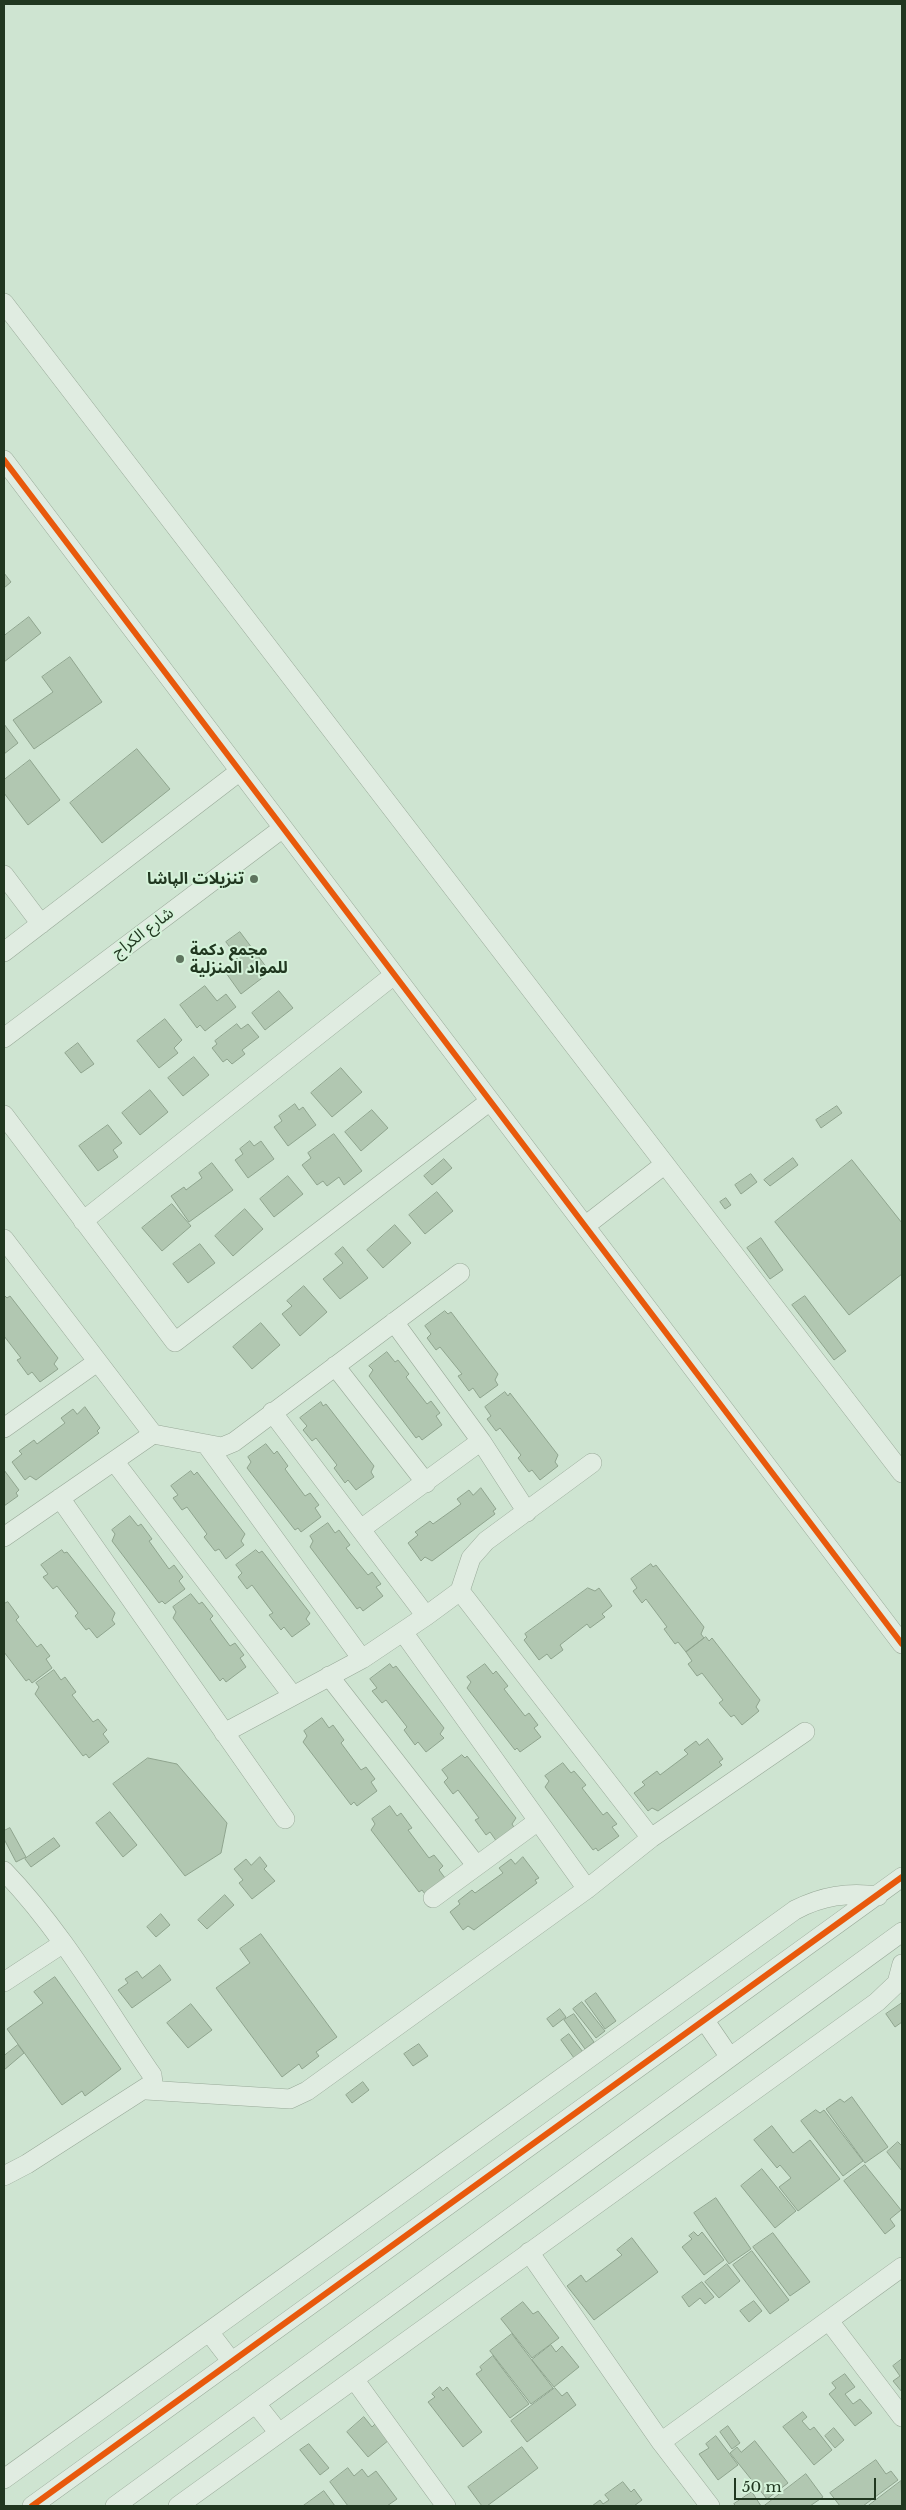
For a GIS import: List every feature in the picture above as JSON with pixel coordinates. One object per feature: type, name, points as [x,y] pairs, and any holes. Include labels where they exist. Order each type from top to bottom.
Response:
[{"type":"street","points":[[4,303],[902,1473]]},
{"type":"street","points":[[4,460],[902,1644]]},
{"type":"street","points":[[4,952],[240,771]]},
{"type":"street","name":"شارع الكراج","points":[[4,1038],[283,828]]},
{"type":"street","points":[[4,874],[41,924]]},
{"type":"street","points":[[83,1221],[394,974]]},
{"type":"street","points":[[4,1115],[175,1342],[490,1101]]},
{"type":"street","points":[[585,1226],[665,1164]]},
{"type":"street","points":[[4,1239],[153,1434],[222,1447],[234,1442],[460,1273]]},
{"type":"street","points":[[394,1322],[481,1442],[527,1512]]},
{"type":"street","points":[[6,1422],[97,1362]]},
{"type":"street","points":[[335,1366],[426,1483]]},
{"type":"street","points":[[272,1412],[426,1616]]},
{"type":"street","points":[[4,1537],[153,1434]]},
{"type":"street","points":[[361,1529],[481,1442]]},
{"type":"street","points":[[206,1444],[362,1659]]},
{"type":"street","points":[[114,1460],[293,1696]]},
{"type":"street","points":[[224,1733],[362,1659],[426,1616],[460,1591],[471,1558],[486,1541],[592,1463]]},
{"type":"street","points":[[60,1498],[285,1819]]},
{"type":"street","points":[[460,1591],[651,1838]]},
{"type":"street","points":[[403,1632],[586,1889]]},
{"type":"street","points":[[329,1676],[476,1865]]},
{"type":"street","points":[[146,2090],[290,2099],[307,2091],[586,1889],[651,1838],[805,1732]]},
{"type":"street","points":[[433,1898],[538,1821]]},
{"type":"street","points":[[4,1871],[20,1888],[62,1944],[152,2075],[153,2083],[146,2090],[27,2164],[4,2176]]},
{"type":"street","points":[[32,2506],[902,1877]]},
{"type":"street","points":[[4,2480],[795,1910],[825,1897],[843,1894],[878,1896]]},
{"type":"street","points":[[115,2506],[902,1932]]},
{"type":"street","points":[[4,1982],[62,1944]]},
{"type":"street","points":[[178,2506],[878,2002],[897,1982],[902,1964]]},
{"type":"street","points":[[705,2020],[730,2056]]},
{"type":"street","points":[[529,2252],[661,2442],[710,2506]]},
{"type":"street","points":[[661,2442],[902,2267]]},
{"type":"street","points":[[829,2321],[902,2416]]},
{"type":"street","points":[[209,2332],[232,2362]]},
{"type":"street","points":[[354,2379],[446,2506]]},
{"type":"street","points":[[256,2404],[279,2433]]},
{"type":"building","points":[[4,573],[11,582],[4,588]]},
{"type":"building","points":[[29,617],[41,633],[4,662],[4,636]]},
{"type":"building","points":[[70,657],[102,702],[34,749],[13,720],[53,692],[42,677]]},
{"type":"building","points":[[4,724],[18,743],[4,754]]},
{"type":"building","points":[[137,749],[170,789],[102,843],[70,803]]},
{"type":"building","points":[[30,760],[60,800],[28,825],[4,793],[4,780]]},
{"type":"building","points":[[240,932],[270,972],[241,994],[226,973],[241,962],[226,942]]},
{"type":"building","points":[[205,986],[217,1001],[226,994],[236,1007],[205,1031],[200,1025],[197,1028],[180,1005]]},
{"type":"building","points":[[279,991],[293,1008],[265,1030],[252,1013]]},
{"type":"building","points":[[165,1019],[182,1040],[174,1048],[178,1053],[159,1068],[137,1041]]},
{"type":"building","points":[[237,1024],[241,1029],[248,1024],[259,1037],[242,1050],[245,1054],[232,1064],[227,1059],[223,1062],[212,1048],[217,1044],[215,1041]]},
{"type":"building","points":[[78,1043],[94,1064],[81,1073],[65,1053]]},
{"type":"building","points":[[194,1057],[209,1075],[183,1096],[168,1078]]},
{"type":"building","points":[[341,1068],[362,1092],[332,1117],[311,1093]]},
{"type":"building","points":[[150,1090],[168,1112],[140,1135],[122,1113]]},
{"type":"building","points":[[295,1104],[299,1110],[303,1107],[316,1125],[288,1146],[274,1127],[282,1121],[279,1116]]},
{"type":"building","points":[[837,1106],[842,1113],[821,1128],[816,1120]]},
{"type":"building","points":[[372,1110],[388,1128],[361,1151],[345,1132]]},
{"type":"building","points":[[108,1125],[122,1143],[113,1150],[118,1157],[98,1171],[79,1146]]},
{"type":"building","points":[[334,1134],[362,1171],[344,1185],[339,1177],[327,1186],[323,1181],[317,1185],[302,1165],[311,1158],[308,1153]]},
{"type":"building","points":[[250,1141],[254,1146],[261,1141],[274,1159],[248,1178],[235,1160],[243,1154],[240,1149]]},
{"type":"building","points":[[793,1158],[798,1165],[770,1186],[764,1180]]},
{"type":"building","points":[[444,1159],[452,1168],[432,1185],[424,1176]]},
{"type":"building","points":[[852,1160],[902,1223],[902,1274],[849,1315],[775,1222]]},
{"type":"building","points":[[212,1163],[233,1190],[189,1222],[171,1196],[184,1187],[186,1190],[202,1178],[199,1173]]},
{"type":"building","points":[[751,1174],[757,1182],[741,1194],[735,1185]]},
{"type":"building","points":[[288,1176],[303,1194],[274,1217],[260,1199]]},
{"type":"building","points":[[437,1192],[453,1211],[425,1234],[409,1215]]},
{"type":"building","points":[[726,1198],[731,1205],[725,1209],[720,1202]]},
{"type":"building","points":[[172,1204],[191,1226],[162,1251],[142,1228]]},
{"type":"building","points":[[245,1209],[263,1229],[233,1256],[215,1236]]},
{"type":"building","points":[[395,1225],[411,1243],[383,1268],[367,1250]]},
{"type":"building","points":[[761,1238],[783,1270],[770,1279],[747,1248]]},
{"type":"building","points":[[200,1244],[215,1263],[188,1283],[173,1264]]},
{"type":"building","points":[[343,1247],[368,1278],[340,1299],[323,1279],[343,1263],[335,1254]]},
{"type":"building","points":[[304,1286],[327,1312],[300,1336],[282,1314],[292,1306],[287,1301]]},
{"type":"building","points":[[4,1295],[7,1298],[10,1296],[58,1358],[54,1364],[58,1369],[40,1382],[32,1372],[28,1375],[17,1360],[21,1358],[4,1336]]},
{"type":"building","points":[[805,1296],[846,1351],[834,1360],[792,1305]]},
{"type":"building","points":[[445,1311],[448,1314],[451,1312],[498,1374],[495,1380],[498,1385],[480,1398],[473,1388],[469,1391],[458,1376],[462,1374],[440,1347],[436,1350],[427,1338],[431,1334],[425,1326]]},
{"type":"building","points":[[261,1323],[280,1345],[252,1369],[233,1347]]},
{"type":"building","points":[[387,1352],[395,1362],[398,1360],[409,1374],[406,1377],[427,1404],[431,1401],[440,1413],[436,1416],[442,1425],[422,1440],[419,1436],[416,1438],[369,1376],[373,1370],[369,1366]]},
{"type":"building","points":[[505,1392],[508,1396],[510,1393],[558,1455],[555,1462],[558,1466],[540,1480],[532,1470],[529,1472],[518,1458],[521,1455],[500,1428],[496,1431],[487,1419],[491,1416],[485,1407]]},
{"type":"building","points":[[321,1402],[323,1406],[326,1404],[374,1466],[371,1472],[374,1477],[356,1490],[348,1480],[345,1483],[334,1468],[337,1465],[316,1438],[312,1441],[303,1430],[307,1426],[300,1418]]},
{"type":"building","points":[[85,1407],[100,1428],[97,1431],[99,1433],[36,1480],[30,1476],[25,1480],[12,1462],[22,1454],[19,1451],[34,1440],[37,1444],[65,1423],[61,1418],[73,1409],[77,1414]]},
{"type":"building","points":[[266,1444],[274,1454],[277,1451],[288,1466],[285,1469],[305,1496],[310,1493],[319,1505],[315,1508],[321,1517],[301,1532],[298,1528],[295,1530],[247,1468],[251,1462],[248,1457]]},
{"type":"building","points":[[4,1470],[19,1490],[16,1493],[18,1496],[4,1506]]},
{"type":"building","points":[[191,1471],[194,1475],[197,1472],[245,1534],[241,1541],[244,1545],[226,1559],[219,1549],[215,1551],[204,1537],[207,1534],[187,1507],[182,1510],[173,1498],[178,1495],[171,1486]]},
{"type":"building","points":[[481,1488],[496,1509],[493,1511],[495,1514],[432,1561],[425,1557],[421,1561],[408,1543],[418,1535],[415,1532],[430,1521],[433,1524],[461,1504],[457,1499],[469,1490],[473,1495]]},
{"type":"building","points":[[130,1516],[138,1526],[141,1524],[152,1539],[149,1541],[169,1569],[174,1565],[183,1577],[179,1581],[185,1589],[165,1604],[162,1601],[159,1603],[112,1541],[115,1534],[112,1530]]},
{"type":"building","points":[[328,1523],[335,1533],[339,1530],[350,1545],[346,1548],[368,1575],[372,1572],[381,1584],[376,1587],[383,1596],[363,1611],[360,1607],[357,1609],[310,1547],[313,1541],[310,1536]]},
{"type":"building","points":[[62,1550],[64,1553],[67,1552],[115,1613],[112,1620],[115,1624],[97,1638],[89,1628],[86,1630],[75,1616],[78,1613],[57,1586],[53,1589],[43,1577],[48,1574],[41,1565]]},
{"type":"building","points":[[256,1550],[259,1553],[262,1551],[310,1613],[306,1619],[310,1624],[292,1637],[284,1627],[281,1630],[269,1615],[273,1613],[252,1585],[247,1589],[238,1577],[242,1573],[236,1565]]},
{"type":"building","points":[[651,1564],[653,1567],[656,1565],[704,1627],[701,1634],[704,1638],[686,1652],[678,1642],[675,1644],[664,1629],[667,1627],[646,1599],[642,1603],[633,1591],[637,1588],[631,1579]]},
{"type":"building","points":[[588,1588],[595,1591],[599,1588],[612,1606],[602,1614],[605,1617],[590,1628],[587,1624],[560,1645],[563,1650],[551,1659],[547,1654],[539,1660],[524,1640],[527,1637],[525,1634]]},
{"type":"building","points":[[191,1594],[199,1604],[202,1602],[213,1616],[210,1619],[230,1646],[235,1643],[244,1655],[240,1658],[246,1667],[226,1682],[223,1678],[220,1681],[173,1618],[176,1612],[173,1607]]},
{"type":"building","points":[[8,1602],[19,1617],[16,1620],[37,1647],[41,1644],[50,1656],[46,1659],[52,1668],[32,1683],[29,1679],[26,1681],[4,1652],[4,1604]]},
{"type":"building","points":[[706,1637],[709,1641],[712,1638],[760,1700],[756,1707],[759,1711],[742,1725],[734,1715],[731,1717],[719,1703],[723,1700],[702,1673],[697,1676],[688,1664],[692,1661],[686,1652]]},
{"type":"building","points":[[390,1664],[393,1668],[396,1666],[444,1728],[440,1734],[444,1738],[426,1752],[418,1742],[415,1745],[404,1730],[407,1727],[386,1700],[382,1703],[372,1691],[377,1688],[370,1679]]},
{"type":"building","points":[[485,1664],[493,1674],[496,1671],[508,1686],[504,1689],[525,1716],[529,1713],[538,1725],[534,1728],[541,1737],[520,1752],[517,1748],[515,1750],[467,1688],[471,1682],[467,1677]]},
{"type":"building","points":[[54,1670],[61,1680],[65,1677],[76,1692],[72,1695],[93,1722],[98,1719],[107,1730],[103,1734],[109,1742],[89,1758],[86,1754],[83,1756],[35,1694],[39,1687],[36,1683]]},
{"type":"building","points":[[322,1718],[329,1728],[333,1725],[344,1740],[341,1743],[361,1770],[366,1767],[375,1779],[371,1782],[377,1791],[357,1806],[354,1802],[351,1805],[303,1742],[307,1736],[304,1731]]},
{"type":"building","points":[[708,1739],[723,1759],[719,1762],[722,1765],[658,1811],[652,1808],[648,1811],[634,1793],[645,1785],[642,1782],[657,1771],[660,1775],[688,1754],[684,1750],[696,1741],[699,1745]]},
{"type":"building","points":[[462,1755],[465,1758],[467,1756],[516,1818],[512,1824],[515,1829],[497,1842],[490,1832],[486,1835],[475,1820],[479,1818],[458,1790],[453,1794],[444,1782],[448,1778],[442,1770]]},
{"type":"building","points":[[148,1758],[177,1764],[227,1823],[221,1853],[185,1876],[113,1784]]},
{"type":"building","points":[[563,1763],[571,1773],[574,1771],[586,1785],[582,1788],[603,1815],[607,1812],[617,1824],[612,1827],[619,1836],[598,1851],[596,1848],[593,1850],[545,1787],[549,1781],[545,1776]]},
{"type":"building","points":[[390,1806],[397,1816],[401,1813],[412,1828],[408,1830],[429,1858],[434,1855],[443,1866],[439,1870],[445,1878],[425,1894],[422,1890],[419,1892],[371,1830],[375,1824],[372,1819]]},
{"type":"building","points":[[110,1812],[137,1845],[123,1857],[96,1823]]},
{"type":"building","points":[[10,1828],[26,1857],[16,1862],[4,1839],[4,1831]]},
{"type":"building","points":[[54,1838],[60,1846],[31,1867],[25,1859]]},
{"type":"building","points":[[260,1857],[267,1866],[264,1869],[275,1881],[252,1899],[239,1883],[243,1880],[234,1869],[246,1859],[251,1865]]},
{"type":"building","points":[[523,1857],[539,1878],[535,1880],[537,1883],[474,1930],[468,1926],[463,1930],[450,1912],[460,1904],[458,1901],[472,1890],[475,1893],[503,1873],[499,1868],[511,1859],[515,1864]]},
{"type":"building","points":[[225,1895],[234,1905],[207,1929],[198,1920]]},
{"type":"building","points":[[161,1914],[170,1925],[156,1937],[147,1927]]},
{"type":"building","points":[[261,1934],[337,2037],[316,2052],[319,2056],[302,2069],[299,2064],[282,2077],[216,1988],[250,1963],[240,1949]]},
{"type":"building","points":[[160,1965],[171,1980],[132,2008],[118,1990],[128,1983],[125,1979],[137,1971],[142,1978]]},
{"type":"building","points":[[55,1977],[121,2069],[85,2096],[82,2091],[62,2105],[7,2029],[43,2003],[34,1992]]},
{"type":"building","points":[[596,1993],[616,2021],[605,2029],[585,2001]]},
{"type":"building","points":[[582,2002],[605,2031],[596,2038],[573,2009]]},
{"type":"building","points":[[902,2003],[902,2022],[895,2027],[886,2014]]},
{"type":"building","points":[[191,2004],[212,2030],[188,2048],[167,2023]]},
{"type":"building","points":[[560,2009],[566,2017],[553,2027],[547,2019]]},
{"type":"building","points":[[574,2014],[594,2042],[585,2049],[564,2020]]},
{"type":"building","points":[[569,2034],[583,2052],[574,2058],[561,2040]]},
{"type":"building","points":[[419,2044],[428,2056],[413,2066],[404,2054]]},
{"type":"building","points":[[18,2045],[24,2053],[4,2070],[4,2056]]},
{"type":"building","points":[[363,2082],[369,2090],[352,2103],[346,2095]]},
{"type":"building","points":[[852,2097],[888,2147],[865,2163],[826,2109],[840,2099],[844,2102]]},
{"type":"building","points":[[816,2110],[820,2113],[824,2110],[863,2161],[843,2176],[801,2121]]},
{"type":"building","points":[[772,2126],[793,2153],[810,2140],[840,2179],[798,2211],[779,2187],[791,2178],[780,2165],[777,2168],[754,2140]]},
{"type":"building","points":[[898,2142],[902,2146],[902,2171],[887,2152]]},
{"type":"building","points":[[865,2165],[901,2210],[890,2219],[895,2226],[885,2234],[844,2181]]},
{"type":"building","points":[[762,2169],[796,2211],[775,2228],[741,2186]]},
{"type":"building","points":[[716,2198],[751,2249],[729,2264],[694,2213]]},
{"type":"building","points":[[694,2232],[698,2236],[702,2232],[724,2260],[704,2275],[682,2247],[692,2239],[689,2236]]},
{"type":"building","points":[[773,2233],[810,2282],[790,2296],[753,2247]]},
{"type":"building","points":[[632,2238],[658,2272],[594,2320],[567,2286],[581,2275],[586,2282],[622,2255],[617,2250]]},
{"type":"building","points":[[752,2251],[789,2300],[770,2314],[733,2265]]},
{"type":"building","points":[[727,2264],[740,2281],[719,2298],[705,2282]]},
{"type":"building","points":[[702,2282],[714,2297],[705,2304],[700,2298],[689,2307],[682,2297]]},
{"type":"building","points":[[754,2301],[762,2311],[749,2322],[740,2311]]},
{"type":"building","points":[[523,2302],[533,2314],[538,2311],[559,2338],[532,2358],[501,2319]]},
{"type":"building","points":[[512,2334],[553,2388],[531,2404],[490,2351]]},
{"type":"building","points":[[551,2345],[556,2352],[562,2346],[579,2367],[554,2387],[532,2360]]},
{"type":"building","points":[[493,2356],[529,2404],[510,2418],[476,2374],[482,2370],[480,2367]]},
{"type":"building","points":[[902,2359],[902,2392],[893,2381],[900,2376],[893,2366]]},
{"type":"building","points":[[845,2374],[855,2387],[845,2394],[853,2404],[860,2399],[872,2413],[855,2426],[829,2394],[836,2388],[832,2383]]},
{"type":"building","points":[[440,2387],[443,2391],[447,2387],[482,2432],[463,2447],[428,2402],[435,2397],[432,2394]]},
{"type":"building","points":[[555,2388],[562,2396],[567,2392],[576,2405],[527,2442],[511,2421]]},
{"type":"building","points":[[803,2412],[807,2417],[802,2421],[810,2430],[814,2427],[832,2450],[814,2465],[783,2427]]},
{"type":"building","points":[[364,2417],[372,2427],[375,2424],[389,2440],[368,2457],[347,2432]]},
{"type":"building","points":[[728,2426],[740,2443],[732,2449],[720,2432]]},
{"type":"building","points":[[834,2428],[844,2440],[835,2448],[825,2436]]},
{"type":"building","points":[[716,2436],[738,2465],[718,2480],[699,2454],[709,2448],[706,2444]]},
{"type":"building","points":[[755,2441],[788,2483],[767,2499],[730,2453],[737,2447],[741,2452]]},
{"type":"building","points":[[309,2444],[329,2468],[320,2475],[300,2450]]},
{"type":"building","points":[[522,2447],[538,2468],[487,2506],[482,2506],[468,2487]]},
{"type":"building","points":[[876,2460],[886,2474],[891,2471],[898,2480],[863,2506],[840,2506],[830,2493]]},
{"type":"building","points":[[348,2468],[354,2476],[362,2469],[368,2477],[376,2471],[397,2499],[387,2506],[348,2506],[330,2482]]},
{"type":"building","points":[[806,2474],[823,2497],[810,2506],[764,2506]]},
{"type":"building","points":[[901,2481],[902,2506],[868,2506]]},
{"type":"building","points":[[623,2482],[631,2492],[634,2489],[642,2500],[634,2506],[592,2506],[600,2500],[603,2504],[609,2500],[605,2495]]},
{"type":"building","points":[[324,2491],[335,2506],[303,2506]]},
{"type":"building","points":[[752,2492],[761,2506],[736,2506],[734,2504]]},
{"type":"cycle path","points":[[4,460],[902,1644]]},
{"type":"cycle path","points":[[32,2506],[902,1877]]},
{"type":"place","name":"تنزيلات الپاشا","points":[[254,879]]},
{"type":"place","name":"مجمع دكمة للمواد المنزلية","points":[[180,959]]}]
